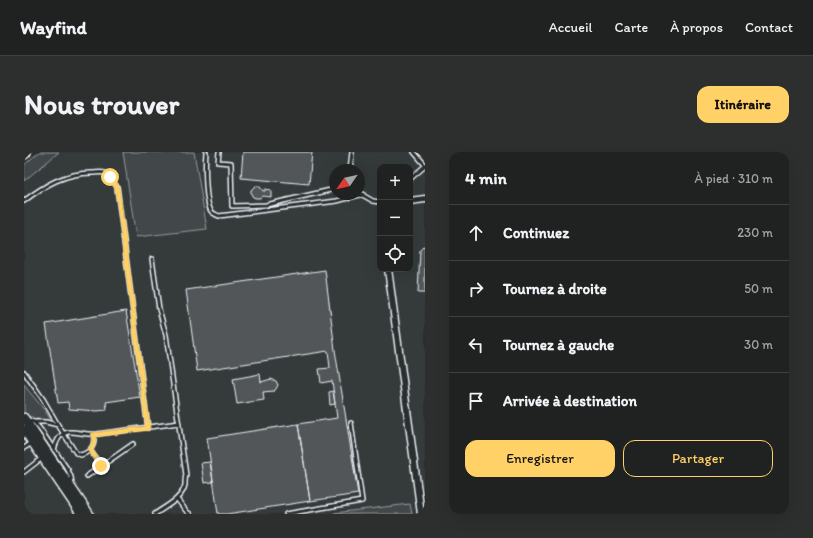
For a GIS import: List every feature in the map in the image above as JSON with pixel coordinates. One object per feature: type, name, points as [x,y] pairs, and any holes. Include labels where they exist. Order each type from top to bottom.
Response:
[{"type":"street","points":[[413,200],[425,199]]},
{"type":"street","points":[[388,272],[421,514]]},
{"type":"street","points":[[24,418],[36,441]]},
{"type":"street","points":[[24,430],[48,454],[89,514]]},
{"type":"street","points":[[48,454],[81,514]]},
{"type":"lane","points":[[206,152],[207,193],[210,209],[212,213],[219,216],[339,200]]},
{"type":"lane","points":[[219,152],[218,162],[231,163],[232,206],[266,205],[329,190]]},
{"type":"lane","points":[[351,164],[352,152]]},
{"type":"lane","points":[[413,176],[425,166],[414,152]]},
{"type":"lane","points":[[24,202],[38,190],[61,178],[86,173],[103,172],[110,177],[117,187],[148,428]]},
{"type":"lane","points":[[365,195],[377,202]]},
{"type":"lane","points":[[152,259],[159,309],[166,336],[186,475],[185,486],[182,494],[155,514]]},
{"type":"lane","points":[[24,372],[43,399],[76,453],[81,455],[90,450],[94,444],[93,435]]},
{"type":"lane","points":[[24,418],[34,422],[46,422],[58,425]]},
{"type":"lane","points":[[34,422],[40,429],[48,454]]},
{"type":"lane","points":[[63,433],[73,432],[93,435],[179,423]]},
{"type":"lane","points":[[286,514],[362,501],[351,423]]},
{"type":"lane","points":[[24,472],[48,454],[63,433]]},
{"type":"lane","points":[[24,448],[36,441]]},
{"type":"lane","points":[[86,476],[133,444]]},
{"type":"lane","points":[[90,450],[101,466]]},
{"type":"lane","points":[[177,499],[190,514]]},
{"type":"shaded area","points":[[39,152],[59,152],[24,181],[24,165]]},
{"type":"shaded area","points":[[59,152],[123,152],[136,237],[207,229],[194,152],[425,152],[425,514],[24,514],[24,181]]},
{"type":"shaded area","points":[[123,152],[194,152],[207,229],[136,237]]},
{"type":"shaded area","points":[[24,384],[52,421],[27,416],[24,412]]},
{"type":"shaded area","points":[[410,504],[412,514],[334,513]]},
{"type":"building","points":[[243,152],[312,152],[309,184],[241,178]]},
{"type":"building","points":[[255,186],[260,187],[263,191],[265,191],[265,189],[271,190],[271,197],[253,197],[251,190]]},
{"type":"building","points":[[425,245],[425,293],[418,293],[420,250]]},
{"type":"building","points":[[325,270],[335,350],[358,494],[310,501],[298,424],[337,418],[332,381],[321,383],[319,369],[330,368],[328,351],[197,371],[186,290]]},
{"type":"building","points":[[126,311],[140,397],[106,402],[107,410],[97,411],[69,409],[68,402],[58,403],[46,324]]},
{"type":"building","points":[[260,374],[261,382],[271,379],[276,381],[278,385],[276,389],[274,391],[263,392],[264,400],[237,404],[233,379]]},
{"type":"building","points":[[333,391],[335,404],[330,405],[329,392]]},
{"type":"building","points":[[298,424],[310,501],[227,514],[218,514],[207,438]]},
{"type":"building","points":[[210,462],[213,482],[204,483],[201,463]]},
{"type":"route","points":[[101,466],[90,450],[94,444],[93,435],[148,428],[117,187],[110,177]]}]
